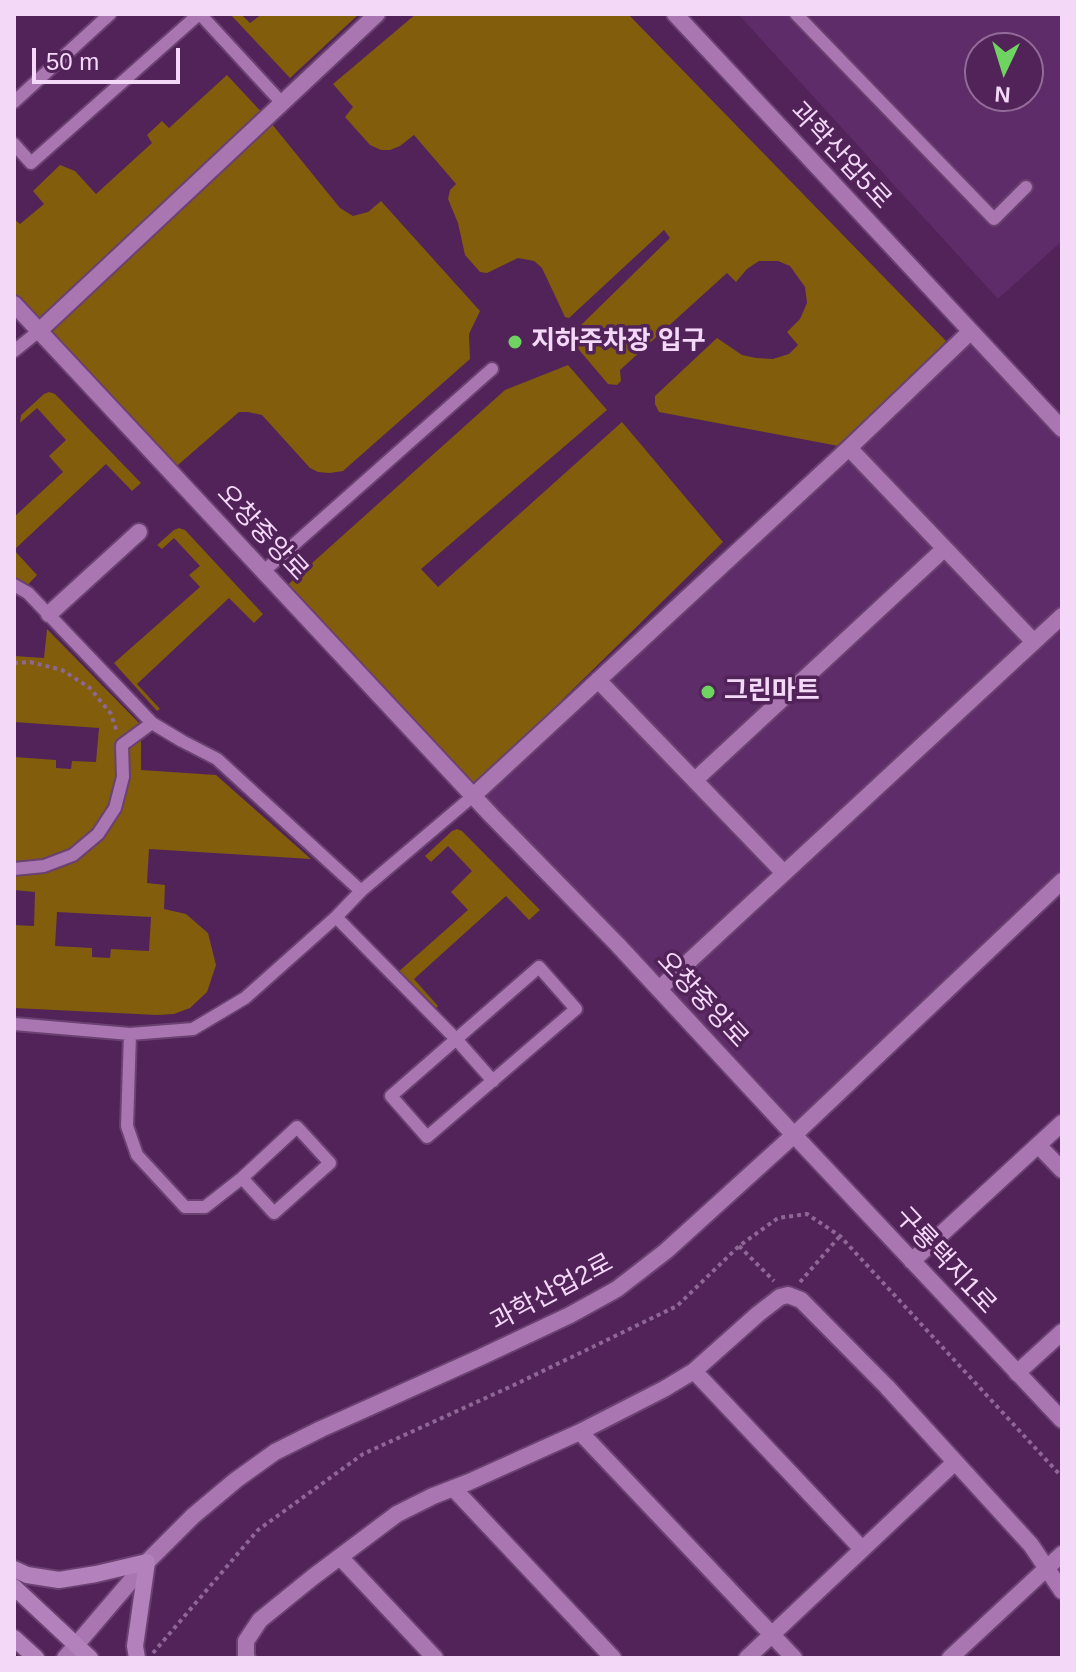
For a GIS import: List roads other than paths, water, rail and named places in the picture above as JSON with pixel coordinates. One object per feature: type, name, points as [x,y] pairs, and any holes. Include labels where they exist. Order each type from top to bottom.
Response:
[{"type":"main road","points":[[14,1569],[27,1575],[59,1580],[147,1562],[135,1646],[137,1658]]},
{"type":"main road","points":[[14,1587],[70,1652],[90,1658]]},
{"type":"main road","points":[[14,1638],[36,1658]]},
{"type":"street","points":[[39,331],[377,14]]},
{"type":"street","name":"과학산업5로","points":[[683,17],[1062,429]]},
{"type":"street","name":"오창중앙로","points":[[14,304],[794,1135]]},
{"type":"street","points":[[473,796],[970,332]]},
{"type":"street","points":[[849,448],[1034,642]]},
{"type":"street","points":[[49,614],[139,532]]},
{"type":"street","points":[[695,780],[944,549]]},
{"type":"street","points":[[659,989],[1062,616]]},
{"type":"street","points":[[598,680],[784,873]]},
{"type":"street","name":"과학산업2로","points":[[70,1652],[147,1562],[193,1516],[275,1452],[570,1315],[617,1289],[666,1251],[794,1135],[1062,881]]},
{"type":"street","points":[[912,1261],[1062,1123]]},
{"type":"street","name":"구룡택지1로","points":[[794,1135],[1062,1420]]},
{"type":"street","points":[[1038,1145],[1062,1170]]},
{"type":"street","points":[[247,1658],[246,1641],[260,1620],[397,1514],[580,1432],[664,1389],[694,1371],[758,1314],[780,1297],[788,1295],[801,1300],[887,1387],[1031,1545],[1062,1591]]},
{"type":"street","points":[[1017,1373],[1062,1332]]},
{"type":"street","points":[[694,1371],[862,1549]]},
{"type":"street","points":[[580,1432],[794,1658]]},
{"type":"street","points":[[747,1658],[955,1462]]},
{"type":"street","points":[[453,1488],[613,1658]]},
{"type":"street","points":[[950,1658],[1062,1554]]},
{"type":"street","points":[[340,1557],[435,1658]]},
{"type":"lane","points":[[14,102],[110,14]]},
{"type":"lane","points":[[14,144],[31,163],[200,14],[282,103]]},
{"type":"lane","points":[[796,14],[994,219],[1026,187]]},
{"type":"lane","points":[[14,351],[39,331]]},
{"type":"lane","points":[[264,571],[492,369]]},
{"type":"lane","points":[[14,585],[28,593],[152,723],[217,759],[361,891]]},
{"type":"lane","points":[[14,869],[44,866],[73,855],[98,834],[115,808],[123,777],[122,745],[152,723]]},
{"type":"lane","points":[[14,1024],[130,1034],[193,1029],[245,998],[361,891],[473,796]]},
{"type":"lane","points":[[336,917],[493,1081]]},
{"type":"lane","points":[[539,967],[576,1009],[493,1081],[427,1137],[391,1096],[539,967]]},
{"type":"lane","points":[[130,1034],[127,1126],[137,1155],[185,1207],[205,1207],[297,1127],[330,1163],[274,1213],[242,1178]]},
{"type":"place","name":"지하주차장 입구","points":[[515,342]]},
{"type":"place","name":"그린마트","points":[[708,692]]}]
